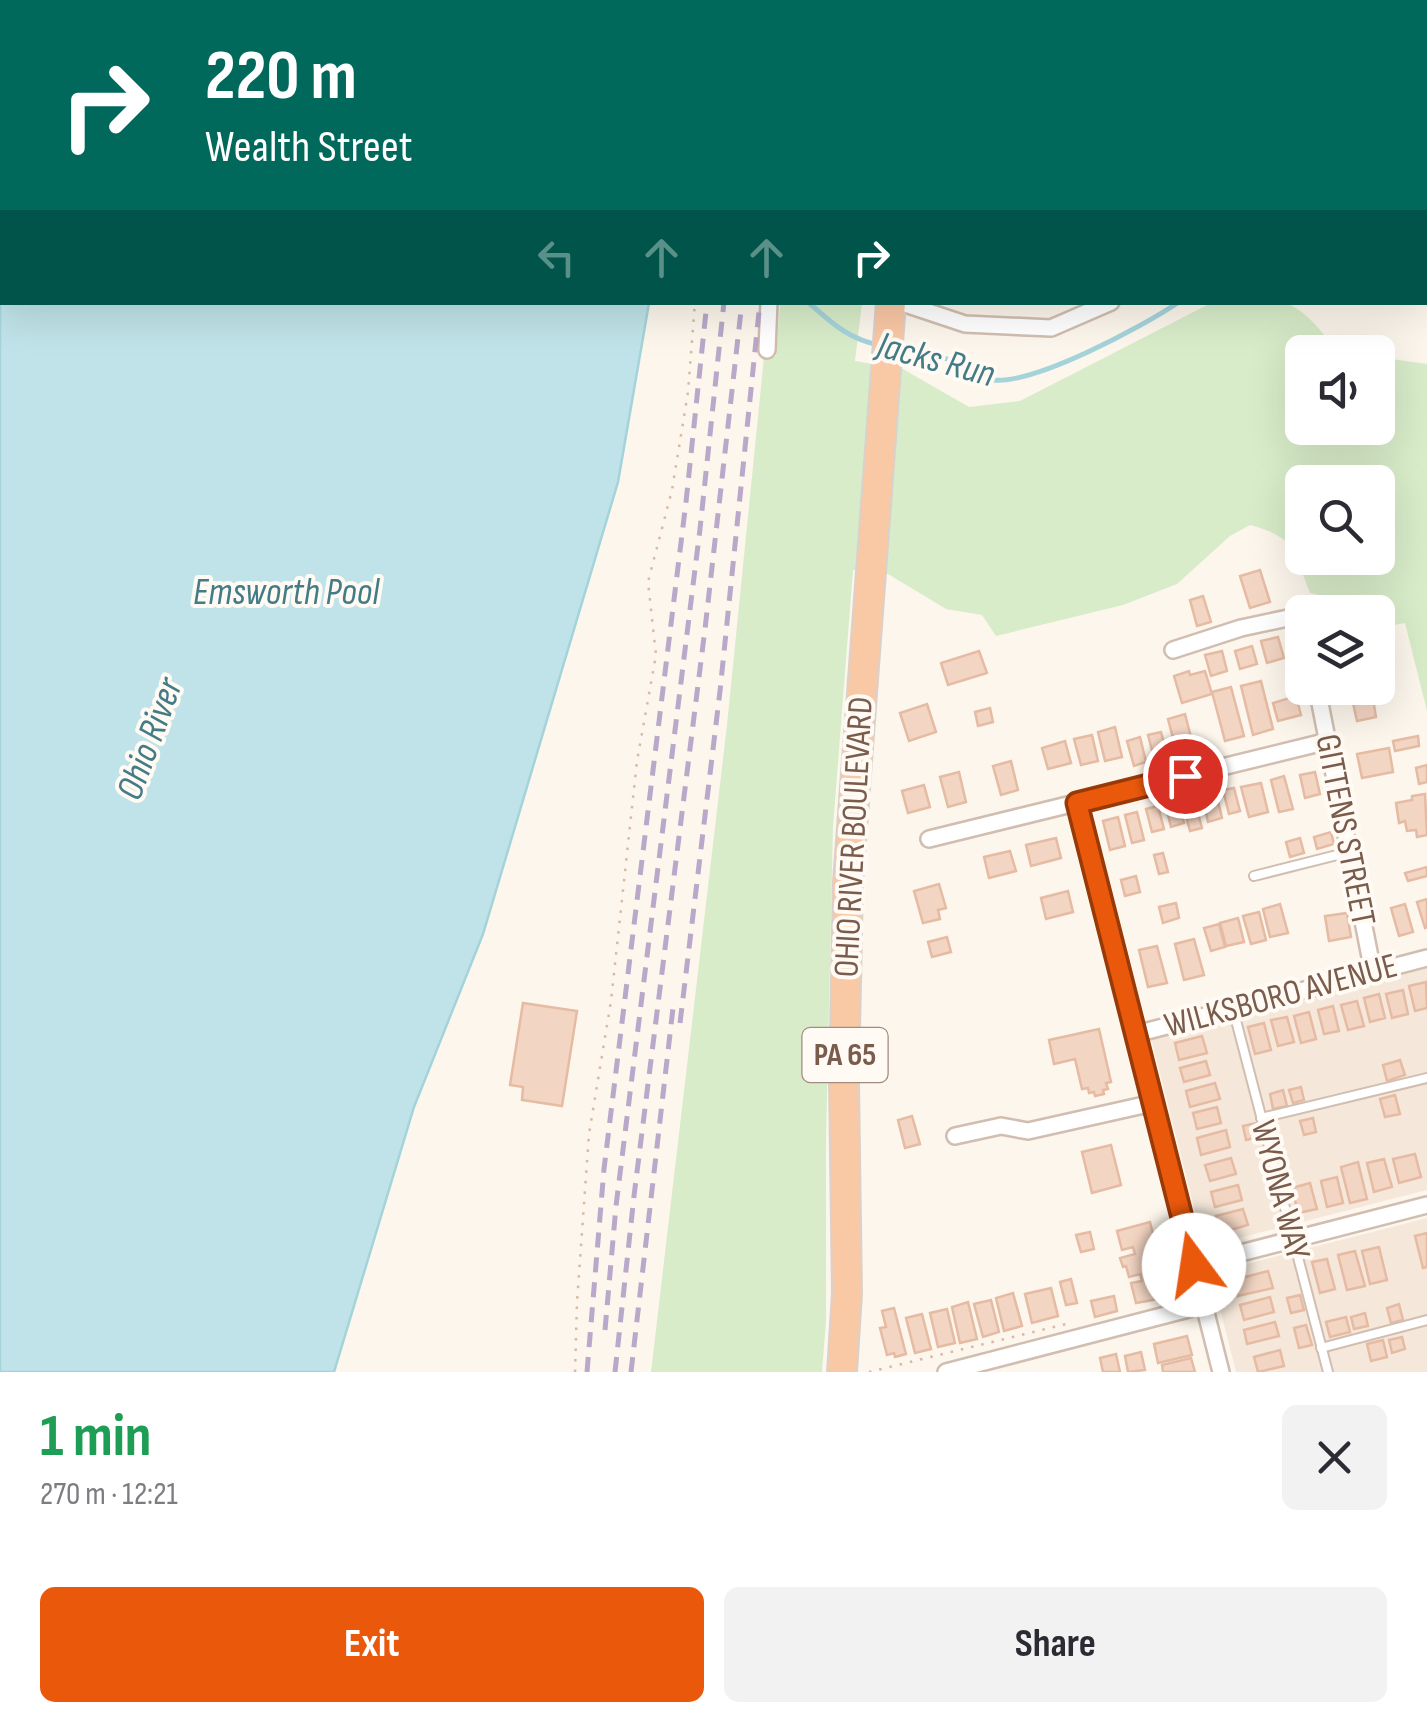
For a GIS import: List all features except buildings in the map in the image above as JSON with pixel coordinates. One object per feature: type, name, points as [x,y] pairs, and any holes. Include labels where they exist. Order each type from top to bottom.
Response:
[{"type":"highway","name":"OHIO RIVER BOULEVARD","points":[[842,1372],[847,1294],[844,1082],[848,882],[890,305]]},
{"type":"street","points":[[766,350],[769,305]]},
{"type":"street","points":[[908,305],[965,324],[1050,328],[1104,305]]},
{"type":"street","points":[[1173,650],[1285,619]]},
{"type":"street","name":"GITTENS STREET","points":[[1321,705],[1373,972]]},
{"type":"street","points":[[929,839],[1328,741]]},
{"type":"street","points":[[1077,803],[1221,1372]]},
{"type":"street","name":"WILKSBORO AVENUE","points":[[1136,1034],[1427,958]]},
{"type":"street","points":[[956,1136],[1001,1126],[1028,1131],[1153,1104]]},
{"type":"street","points":[[1194,1265],[1427,1205]]},
{"type":"street","points":[[946,1372],[1204,1305]]},
{"type":"lane","points":[[1254,876],[1350,852]]},
{"type":"lane","name":"WYONA WAY","points":[[1233,1009],[1328,1372]]},
{"type":"lane","points":[[1261,1118],[1427,1078]]},
{"type":"lane","points":[[1321,1348],[1427,1320]]},
{"type":"path","points":[[575,1372],[589,1134],[611,1001],[637,761],[656,656],[648,582],[672,490],[688,392],[695,305]]},
{"type":"shaded area","points":[[1427,967],[1427,1190],[1204,1247],[1151,1038]]},
{"type":"shaded area","points":[[1427,1218],[1427,1372],[1236,1372],[1211,1273]]},
{"type":"green space","points":[[780,305],[862,305],[855,361],[903,369],[969,407],[1020,401],[1207,305],[1290,305],[1324,335],[1285,335],[1285,445],[1395,445],[1395,359],[1427,364],[1427,711],[1405,623],[1395,625],[1395,595],[1310,593],[1303,575],[1395,575],[1395,465],[1285,465],[1285,541],[1250,525],[1230,536],[1177,584],[1123,605],[996,636],[982,615],[946,609],[888,574],[853,570],[833,827],[822,1372],[651,1372],[727,725],[764,357],[776,356]]},
{"type":"water","name":"Emsworth Pool","points":[[0,305],[649,305],[618,482],[483,934],[414,1107],[334,1372],[0,1372]]},
{"type":"waterway","name":"Jacks Run","points":[[812,305],[850,334],[880,345]]},
{"type":"waterway","name":"Jacks Run","points":[[896,348],[949,360],[988,379],[1011,379],[1087,352],[1174,305]]},
{"type":"railway","points":[[587,1372],[604,1169],[707,305]]},
{"type":"railway","points":[[605,1330],[616,1206],[700,529],[724,305]]},
{"type":"railway","points":[[615,1372],[742,305]]},
{"type":"railway","points":[[680,1023],[720,691],[760,305]]},
{"type":"railway","points":[[631,1372],[673,1008]]},
{"type":"route","points":[[1185,776],[1077,803],[1194,1265]]},
{"type":"water label","name":"Ohio River","points":[[150,739]]}]
